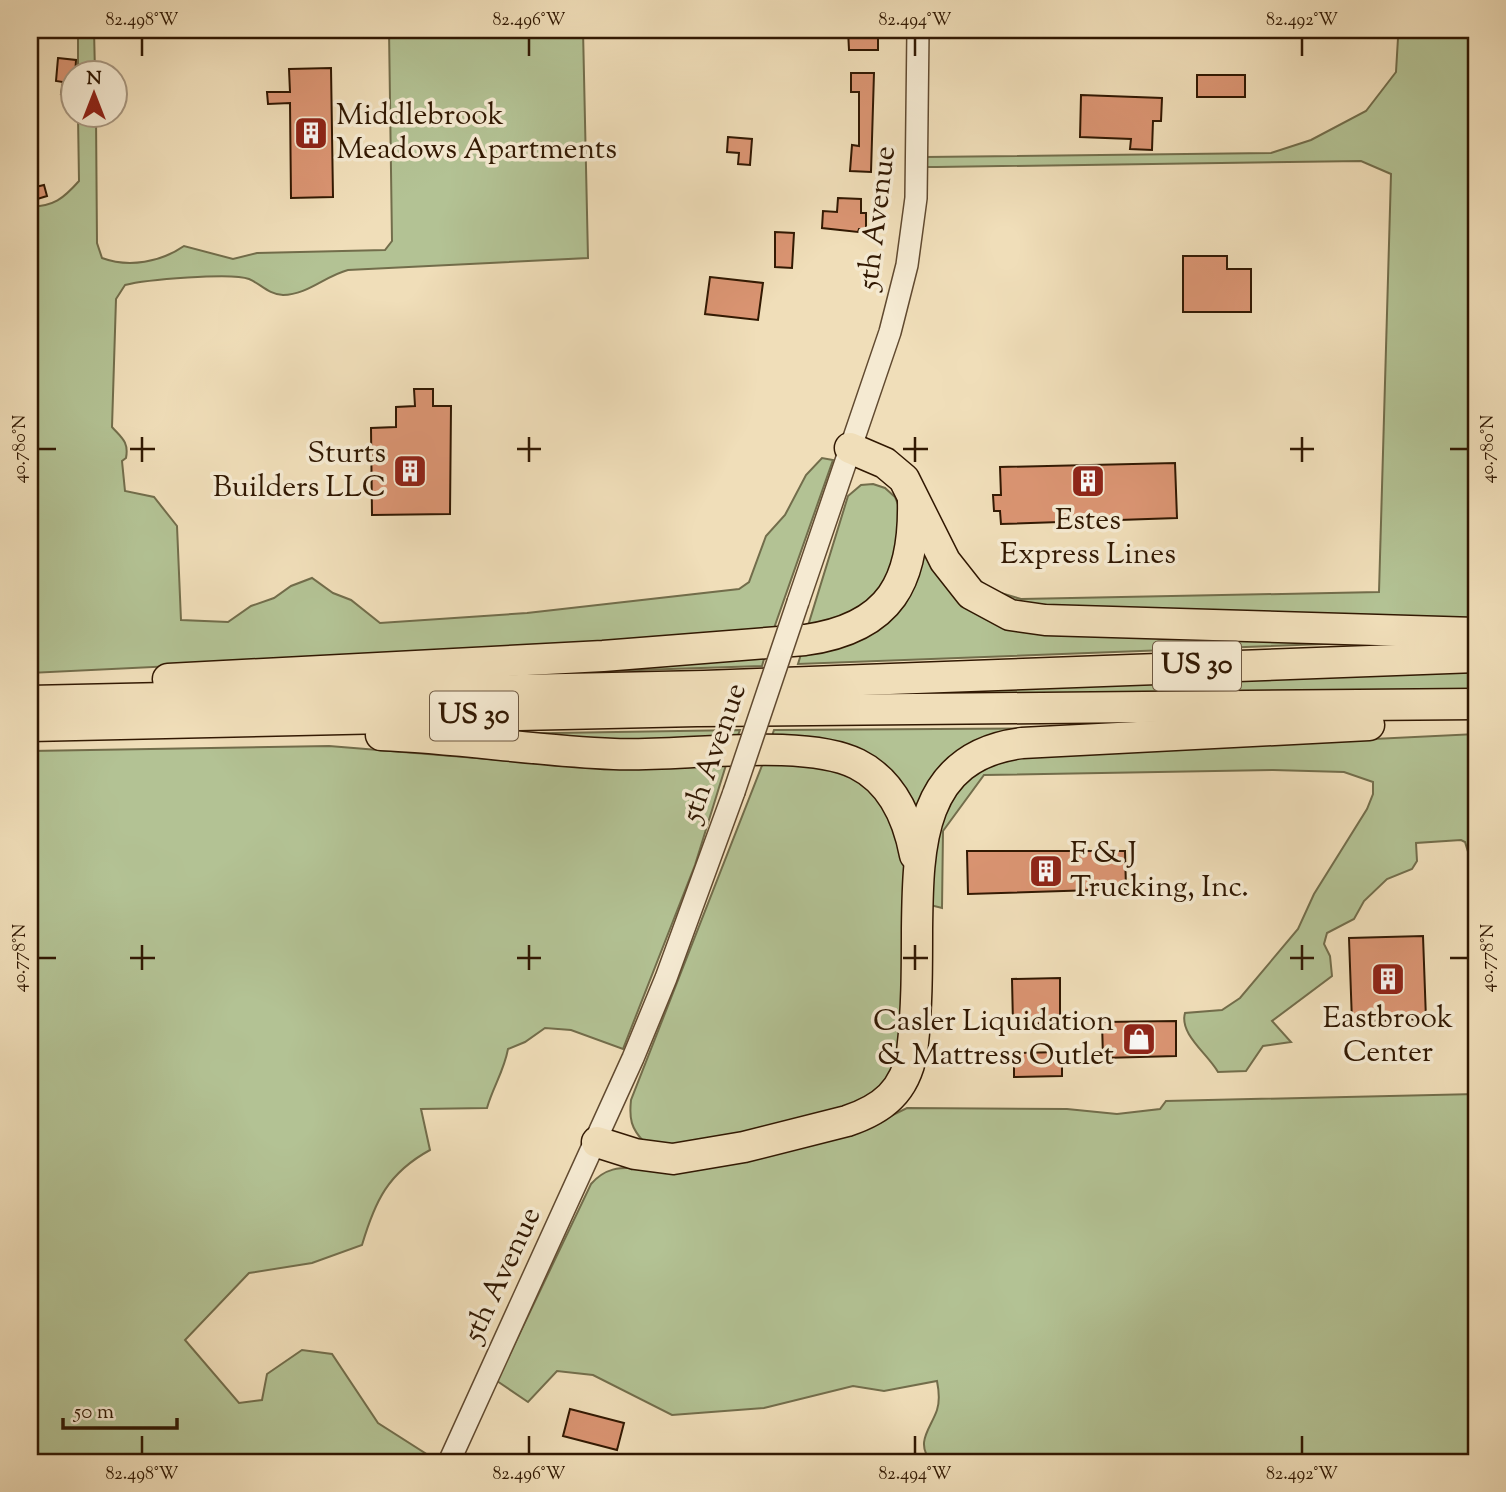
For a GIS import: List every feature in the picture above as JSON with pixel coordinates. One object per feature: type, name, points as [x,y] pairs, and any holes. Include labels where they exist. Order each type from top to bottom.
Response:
[{"type":"highway","points":[[850,448],[892,467],[904,479],[930,527],[944,561],[962,586],[981,601],[1010,615],[1045,620],[1476,633]]},
{"type":"highway","points":[[30,689],[603,656],[822,638],[865,622],[895,592],[912,554],[913,500]]},
{"type":"highway","name":"US 30","points":[[30,701],[704,686],[1476,657]]},
{"type":"highway","name":"US 30","points":[[30,728],[697,711],[1476,704]]},
{"type":"highway","points":[[597,1142],[655,1158],[691,1157],[847,1121],[865,1115],[892,1098],[906,1076],[913,1039],[918,865],[926,822],[937,794],[965,764],[998,747],[1022,743],[1476,720]]},
{"type":"highway","points":[[30,728],[65,737],[375,734],[619,754],[822,753],[858,765],[889,791],[905,817],[918,865]]},
{"type":"street","name":"5th Avenue","points":[[449,1462],[597,1142],[666,978],[734,792],[895,314],[907,265],[916,198],[918,30]]},
{"type":"green space","points":[[78,30],[94,30],[95,60],[78,60]]},
{"type":"green space","points":[[389,30],[583,30],[588,258],[348,270],[308,289],[283,295],[269,291],[249,279],[225,276],[125,285],[116,299],[112,427],[124,441],[126,448],[126,458],[122,461],[125,491],[154,497],[177,526],[181,620],[228,622],[251,606],[274,598],[291,586],[312,578],[333,593],[351,600],[380,623],[527,613],[739,589],[749,582],[766,536],[785,515],[806,475],[822,458],[833,460],[773,631],[482,651],[30,673],[30,207],[58,200],[79,181],[78,130],[96,130],[97,243],[102,258],[123,263],[144,262],[175,252],[184,246],[233,259],[257,253],[385,250],[392,241]]},
{"type":"green space","points":[[1476,30],[1476,621],[1010,608],[970,574],[994,591],[1021,599],[1379,592],[1391,174],[1361,161],[925,167],[926,157],[1271,153],[1311,140],[1366,111],[1396,72],[1398,38],[1408,31]]},
{"type":"green space","points":[[873,484],[885,488],[895,497],[901,512],[891,577],[857,613],[807,629],[848,496],[861,485]]},
{"type":"green space","points":[[922,540],[958,595],[1350,643],[798,664],[802,651],[834,645]]},
{"type":"green space","points":[[766,652],[762,666],[516,674]]},
{"type":"green space","points":[[1476,672],[1476,689],[806,698],[859,691]]},
{"type":"green space","points":[[1118,728],[1026,733],[919,809],[914,809],[904,793],[770,742],[774,730]]},
{"type":"green space","points":[[740,730],[735,743],[668,745],[500,734]]},
{"type":"green space","points":[[1476,734],[1476,857],[1469,855],[1465,842],[1461,840],[1416,843],[1417,861],[1412,869],[1387,879],[1364,901],[1354,919],[1327,933],[1324,944],[1330,956],[1332,976],[1272,1021],[1291,1042],[1263,1046],[1246,1071],[1218,1072],[1186,1029],[1185,1013],[1222,1010],[1240,998],[1298,929],[1314,894],[1367,809],[1373,794],[1373,782],[1344,772],[1273,770],[984,775],[943,831],[942,908],[930,905],[934,847],[945,808],[966,778],[992,764],[1020,756]]},
{"type":"green space","points":[[329,746],[563,765],[726,765],[695,865],[623,1049],[571,1030],[545,1028],[525,1042],[508,1049],[487,1108],[421,1109],[430,1150],[403,1168],[385,1190],[372,1215],[362,1245],[312,1263],[249,1273],[185,1340],[239,1403],[262,1400],[267,1374],[302,1350],[332,1354],[378,1423],[439,1462],[30,1462],[30,751]]},
{"type":"green space","points":[[763,763],[814,766],[849,775],[878,792],[896,821],[905,850],[906,872],[904,1001],[898,1051],[892,1071],[883,1086],[868,1097],[846,1107],[788,1125],[701,1142],[672,1145],[644,1142],[632,1123],[631,1100]]},
{"type":"green space","points":[[1476,1094],[1476,1462],[932,1462],[924,1448],[924,1442],[938,1407],[937,1381],[884,1391],[853,1386],[764,1408],[672,1415],[593,1375],[557,1371],[528,1402],[497,1381],[591,1184],[613,1170],[639,1168],[862,1130],[907,1108],[1067,1109],[1117,1114],[1160,1109],[1166,1101]]},
{"type":"building","points":[[848,30],[878,30],[878,50],[849,50]]},
{"type":"building","points":[[58,58],[76,60],[60,60],[60,82],[56,81]]},
{"type":"building","name":"Middlebrook Meadows Apartments","points":[[331,68],[333,197],[291,198],[290,103],[268,104],[267,92],[290,92],[289,69]]},
{"type":"building","points":[[851,73],[874,73],[871,172],[850,171],[852,145],[859,146],[859,92],[851,92]]},
{"type":"building","points":[[1197,75],[1245,75],[1245,97],[1197,97]]},
{"type":"building","points":[[1081,95],[1162,98],[1161,121],[1153,121],[1152,150],[1130,149],[1131,139],[1080,137]]},
{"type":"building","points":[[728,137],[752,139],[750,165],[738,164],[739,153],[727,152]]},
{"type":"building","points":[[44,185],[47,196],[34,200],[31,188]]},
{"type":"building","points":[[838,198],[861,199],[861,213],[866,213],[866,229],[859,229],[858,232],[822,228],[823,211],[837,212]]},
{"type":"building","points":[[775,232],[794,233],[792,268],[775,267]]},
{"type":"building","points":[[1183,256],[1227,256],[1227,269],[1251,269],[1251,312],[1183,312]]},
{"type":"building","points":[[710,277],[763,283],[758,320],[705,314]]},
{"type":"building","name":"Sturts Builders LLC","points":[[414,389],[433,389],[433,406],[451,406],[450,514],[372,515],[371,428],[396,427],[396,407],[415,406]]},
{"type":"building","name":"Estes Express Lines","points":[[1175,463],[1177,518],[1001,524],[1000,511],[994,511],[993,495],[1001,495],[1000,467]]},
{"type":"building","name":"F & J Trucking, Inc.","points":[[967,851],[1125,851],[1126,889],[968,894]]},
{"type":"building","name":"Eastbrook Center","points":[[1423,936],[1426,1019],[1352,1022],[1349,938]]},
{"type":"building","points":[[1060,978],[1060,1023],[1013,1024],[1012,979]]},
{"type":"building","name":"Casler Liquidation & Mattress Outlet","points":[[1176,1021],[1176,1056],[1103,1058],[1102,1022]]},
{"type":"building","points":[[1062,1052],[1062,1076],[1014,1077],[1014,1053]]},
{"type":"building","points":[[570,1409],[624,1423],[617,1450],[563,1436]]},
{"type":"place","name":"Middlebrook Meadows Apartments","points":[[311,133]]},
{"type":"place","name":"Sturts Builders LLC","points":[[410,471]]},
{"type":"place","name":"Estes Express Lines","points":[[1088,481]]},
{"type":"place","name":"F & J Trucking, Inc.","points":[[1046,871]]},
{"type":"place","name":"Eastbrook Center","points":[[1388,979]]},
{"type":"place","name":"Casler Liquidation & Mattress Outlet","points":[[1139,1039]]}]
